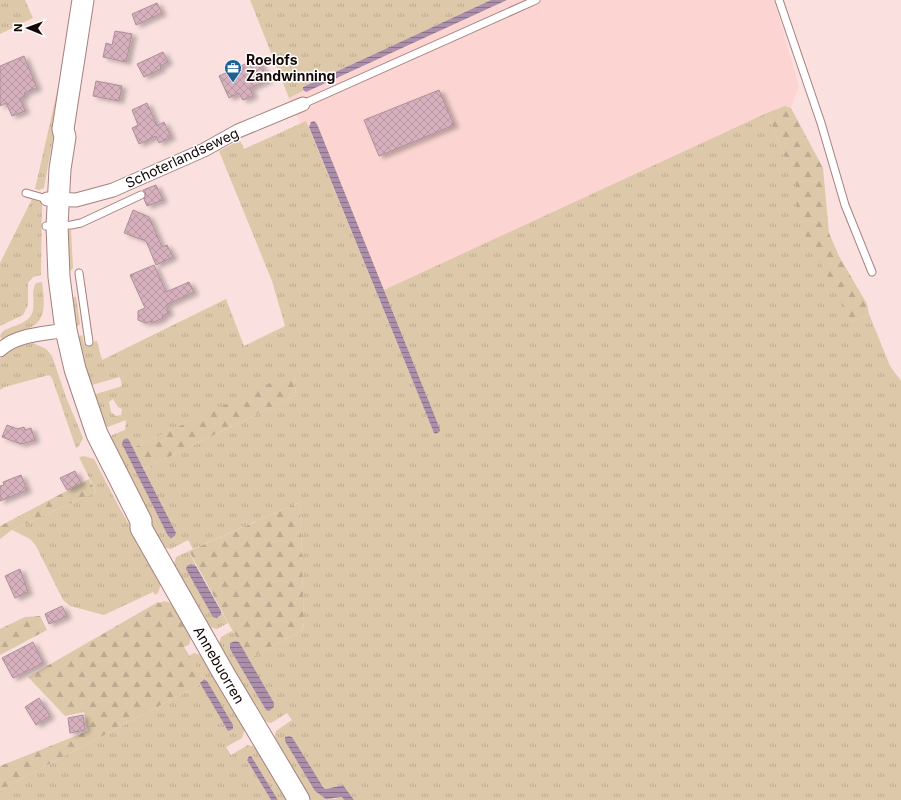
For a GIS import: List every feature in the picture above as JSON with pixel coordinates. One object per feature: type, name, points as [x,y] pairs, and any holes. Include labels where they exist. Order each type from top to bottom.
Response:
[{"type":"main road","points":[[72,331],[46,278],[53,199],[65,137],[62,129],[83,0]]},
{"type":"main road","points":[[51,226],[72,292],[72,331]]},
{"type":"main road","name":"Annebuorren","points":[[72,331],[75,369],[97,434],[141,521],[141,528],[224,674],[299,800]]},
{"type":"street","name":"Schoterlandseweg","points":[[53,199],[81,200],[113,190],[204,150],[238,131],[303,104]]},
{"type":"street","points":[[0,350],[16,340],[72,331]]},
{"type":"lane","points":[[303,104],[536,0]]},
{"type":"lane","points":[[779,0],[821,123],[845,205],[872,272]]},
{"type":"lane","points":[[26,193],[53,199]]},
{"type":"lane","points":[[51,226],[81,223],[141,196]]},
{"type":"lane","points":[[72,292],[79,273]]},
{"type":"lane","points":[[72,331],[89,342]]},
{"type":"shaded area","points":[[491,0],[507,0],[306,92],[303,90],[303,87]]},
{"type":"shaded area","points":[[502,0],[774,0],[799,86],[791,108],[785,106],[769,112],[378,293],[289,98]]},
{"type":"shaded area","points":[[314,121],[317,124],[440,429],[440,431],[436,434],[434,433],[309,127],[311,122]]},
{"type":"shaded area","points":[[127,438],[176,533],[175,536],[171,538],[168,536],[122,444],[123,440]]},
{"type":"shaded area","points":[[191,564],[196,566],[221,611],[221,615],[217,618],[213,617],[186,569],[187,566]]},
{"type":"shaded area","points":[[235,641],[239,642],[274,703],[274,707],[269,711],[266,710],[230,649],[230,643]]},
{"type":"shaded area","points":[[204,679],[207,681],[233,725],[233,729],[228,731],[200,683]]},
{"type":"shaded area","points":[[285,737],[292,737],[323,787],[326,789],[343,785],[354,800],[344,800],[342,797],[326,799],[315,791],[285,741]]},
{"type":"shaded area","points":[[249,756],[251,756],[278,800],[271,800],[247,760]]},
{"type":"green space","points":[[0,0],[25,0],[33,18],[0,34]]},
{"type":"green space","points":[[250,0],[491,0],[303,87],[303,91],[289,98]]},
{"type":"green space","points":[[64,61],[67,61],[44,188],[39,190],[35,189]]},
{"type":"green space","points":[[785,106],[791,108],[823,168],[829,233],[839,256],[867,304],[869,314],[852,322],[803,231],[797,216],[796,185],[769,118],[769,112]]},
{"type":"green space","points":[[769,112],[769,118],[852,322],[869,314],[890,366],[901,381],[901,800],[354,800],[343,785],[326,789],[318,781],[315,791],[334,799],[342,797],[344,800],[307,800],[273,743],[276,731],[292,720],[287,713],[271,723],[258,719],[217,649],[221,637],[232,631],[239,642],[235,641],[230,643],[230,649],[266,710],[274,707],[274,703],[248,659],[301,631],[304,625],[300,502],[193,549],[188,540],[171,549],[158,546],[106,447],[112,435],[125,430],[126,420],[108,427],[96,422],[90,406],[96,394],[122,386],[120,377],[92,385],[82,380],[75,338],[82,335],[84,344],[97,341],[102,360],[226,299],[244,346],[285,326],[272,281],[219,151],[240,140],[244,149],[306,121],[434,433],[436,434],[440,429],[384,290]],"holes":[[[294,373],[296,395],[144,469],[176,533],[175,536],[171,538],[168,536],[123,444],[129,440],[133,448]],[[113,399],[118,407],[122,409],[121,415],[116,416],[111,412],[109,402]]]},
{"type":"green space","points":[[32,199],[42,203],[41,275],[33,277],[28,283],[28,305],[23,315],[0,326],[0,263]]},
{"type":"green space","points":[[65,230],[71,230],[73,268],[68,273]]},
{"type":"green space","points":[[42,282],[44,303],[38,322],[25,330],[2,340],[0,336],[2,332],[25,321],[31,315],[34,306],[34,287],[36,283]]},
{"type":"green space","points":[[76,297],[80,324],[76,327],[68,298]]},
{"type":"green space","points":[[33,343],[46,349],[52,356],[66,397],[83,438],[79,446],[76,448],[52,378],[49,375],[5,387],[0,390],[0,359],[15,348]]},
{"type":"green space","points":[[294,372],[296,395],[144,469],[133,448]]},
{"type":"green space","points":[[84,456],[94,459],[120,509],[162,581],[158,593],[155,595],[153,592],[104,615],[70,606],[63,600],[36,546],[30,539],[12,530],[96,492],[79,457]]},
{"type":"green space","points":[[89,479],[96,492],[12,530],[0,539],[0,526]]},
{"type":"green space","points":[[300,502],[304,624],[301,631],[248,659],[189,551]]},
{"type":"green space","points":[[189,551],[196,566],[191,564],[217,618],[221,616],[221,611],[228,623],[217,629],[204,626],[172,571],[176,557]]},
{"type":"green space","points":[[164,601],[175,604],[192,633],[189,645],[184,647],[204,679],[201,681],[201,684],[0,790],[0,766],[88,731],[84,712],[65,716],[28,677],[158,602]]},
{"type":"green space","points":[[40,616],[47,630],[0,655],[0,629],[25,617]]},
{"type":"green space","points":[[194,653],[206,656],[246,725],[242,738],[226,747],[231,755],[248,745],[260,748],[291,800],[278,800],[249,756],[247,760],[271,800],[0,800],[0,790],[201,684],[228,730],[206,680],[189,656]]},
{"type":"building","points":[[157,3],[162,13],[136,25],[132,14]]},
{"type":"building","points":[[115,31],[132,34],[126,62],[103,57],[106,43],[112,45]]},
{"type":"building","points":[[163,52],[168,62],[160,66],[161,69],[144,77],[137,64]]},
{"type":"building","points":[[24,56],[37,88],[24,93],[25,96],[20,98],[25,111],[12,116],[6,103],[0,106],[0,66]]},
{"type":"building","points":[[258,58],[268,80],[250,88],[253,96],[243,100],[239,93],[229,98],[219,76]]},
{"type":"building","points":[[96,81],[122,86],[119,101],[93,96]]},
{"type":"building","points":[[439,90],[454,125],[379,156],[364,120]]},
{"type":"building","points":[[147,103],[157,126],[164,122],[171,137],[159,143],[156,136],[139,144],[132,128],[138,125],[132,110]]},
{"type":"building","points":[[156,185],[163,200],[147,206],[144,199],[146,193],[143,190]]},
{"type":"building","points":[[133,210],[149,217],[162,247],[167,245],[173,257],[156,265],[146,241],[124,233]]},
{"type":"building","points":[[154,265],[166,292],[189,282],[194,292],[166,305],[169,313],[162,316],[163,318],[152,323],[151,321],[146,323],[138,320],[138,311],[145,308],[130,275]]},
{"type":"building","points":[[7,425],[17,429],[24,427],[25,430],[31,428],[35,440],[21,444],[2,437]]},
{"type":"building","points":[[75,471],[81,483],[67,490],[60,478]]},
{"type":"building","points":[[21,475],[27,490],[0,501],[0,486],[4,485],[3,482]]},
{"type":"building","points":[[20,569],[28,592],[15,598],[5,576]]},
{"type":"building","points":[[62,606],[67,616],[49,624],[45,614]]},
{"type":"building","points":[[33,642],[43,663],[13,678],[2,658]]},
{"type":"building","points":[[39,698],[50,716],[36,725],[25,707]]},
{"type":"building","points":[[83,715],[85,730],[70,733],[68,718]]},
{"type":"place","name":"Roelofs Zandwinning","points":[[233,83]]}]
